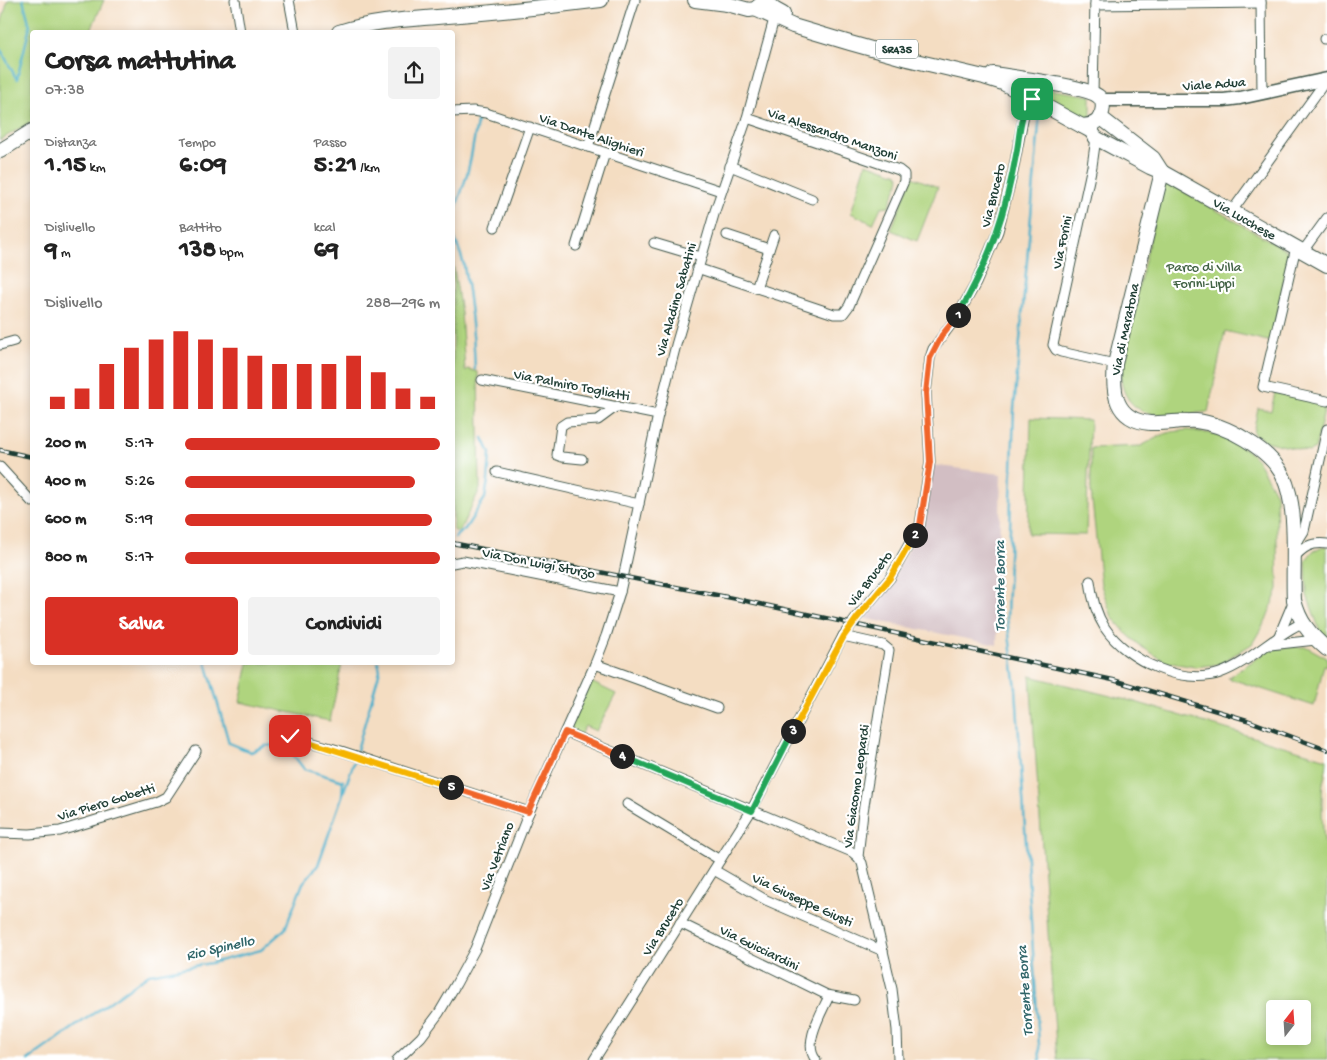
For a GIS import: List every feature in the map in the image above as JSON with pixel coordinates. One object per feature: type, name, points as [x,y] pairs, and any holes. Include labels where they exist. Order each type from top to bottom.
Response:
[{"type":"main road","points":[[347,30],[368,25],[516,5],[601,0]]},
{"type":"main road","name":"SR435","points":[[695,0],[752,3],[831,30],[969,69],[1037,81]]},
{"type":"main road","name":"SR435","points":[[752,3],[774,18],[850,43],[984,77],[1008,85],[1030,98]]},
{"type":"main road","name":"Viale Adua","points":[[1097,96],[1212,101],[1262,94],[1327,79]]},
{"type":"main road","points":[[1037,81],[1097,96],[1102,109],[1100,118],[1091,125],[1082,126],[1030,98],[1033,84],[1037,81]]},
{"type":"main road","points":[[1100,118],[1153,158],[1162,172]]},
{"type":"main road","name":"Via Lucchese","points":[[1082,126],[1091,131],[1096,138],[1162,172],[1327,265]]},
{"type":"main road","points":[[3,149],[30,132]]},
{"type":"main road","name":"Via di Maratona","points":[[1162,172],[1114,364],[1115,398],[1123,410],[1135,419],[1150,423],[1190,421],[1208,424],[1229,431],[1267,456],[1280,471],[1287,488],[1292,510],[1294,600],[1302,623]]},
{"type":"main road","points":[[1302,623],[1324,646]]},
{"type":"street","points":[[235,0],[240,30]]},
{"type":"street","points":[[289,0],[295,30]]},
{"type":"street","points":[[588,147],[635,0]]},
{"type":"street","points":[[1097,96],[1095,2],[1261,2],[1262,94]]},
{"type":"street","name":"Via Aladino Sabatini","points":[[620,592],[658,415],[697,268],[721,191],[747,118],[774,18]]},
{"type":"street","points":[[1232,211],[1327,79]]},
{"type":"street","name":"Via Bruceto","points":[[594,1060],[752,811],[844,636],[890,578],[920,525],[930,462],[926,393],[930,358],[942,335],[958,315],[976,283],[995,238],[1013,172],[1024,114],[1030,98]]},
{"type":"street","name":"Via Dante Alighieri","points":[[455,112],[473,111],[486,113],[721,191]]},
{"type":"street","name":"Via Alessandro Manzoni","points":[[697,268],[840,315],[846,312],[902,188],[905,176],[899,170],[747,118]]},
{"type":"street","points":[[495,227],[530,127]]},
{"type":"street","name":"Via Forini","points":[[1096,138],[1092,166],[1053,345],[1060,352],[1114,364]]},
{"type":"street","points":[[576,246],[605,153]]},
{"type":"street","points":[[730,166],[812,199]]},
{"type":"street","points":[[1327,218],[1300,249],[1263,387],[1327,401]]},
{"type":"street","points":[[727,235],[769,249]]},
{"type":"street","points":[[756,288],[774,235]]},
{"type":"street","points":[[654,243],[701,257]]},
{"type":"street","points":[[0,345],[14,341]]},
{"type":"street","name":"Via Palmiro Togliatti","points":[[482,380],[658,415]]},
{"type":"street","points":[[582,459],[557,455],[562,424],[598,420],[617,406]]},
{"type":"street","points":[[1293,554],[1304,531],[1327,429]]},
{"type":"street","points":[[0,467],[30,500]]},
{"type":"street","points":[[497,472],[639,504]]},
{"type":"street","points":[[1293,554],[1317,543],[1327,544]]},
{"type":"street","name":"Via Don Luigi Sturzo","points":[[455,562],[463,561],[620,592]]},
{"type":"street","points":[[1090,581],[1097,612],[1106,629],[1119,645],[1157,668],[1178,674],[1199,676],[1220,673],[1302,623]]},
{"type":"street","name":"Via Vetriano","points":[[397,1060],[422,1037],[456,984],[475,949],[528,812],[595,664],[620,592]]},
{"type":"street","points":[[1278,638],[1294,600]]},
{"type":"street","name":"Via Giacomo Leopardi","points":[[844,636],[883,644],[889,650],[862,812],[858,857],[862,863],[892,989],[897,1030],[898,1060]]},
{"type":"street","points":[[1267,645],[1324,646]]},
{"type":"street","points":[[595,664],[717,708]]},
{"type":"street","points":[[565,732],[852,852],[858,857]]},
{"type":"street","points":[[276,735],[286,735],[349,754],[528,812]]},
{"type":"street","name":"Via Piero Gobetti","points":[[0,833],[30,834],[60,830],[156,802],[166,797],[170,792],[196,751]]},
{"type":"street","points":[[627,804],[720,860]]},
{"type":"street","name":"Via Giuseppe Giusti","points":[[714,870],[766,900],[883,951]]},
{"type":"street","name":"Via Guicciardini","points":[[680,923],[829,996],[854,1000]]},
{"type":"street","points":[[816,1060],[812,1055],[812,1036],[829,996]]},
{"type":"shaded area","points":[[933,465],[1001,474],[997,645],[863,618],[890,584],[911,545]]},
{"type":"green space","points":[[8,0],[104,0],[91,30],[30,30],[30,122],[0,140],[0,28]]},
{"type":"green space","points":[[1041,88],[1091,96],[1091,119],[1083,118],[1039,97],[1037,92]]},
{"type":"green space","points":[[866,163],[898,174],[900,179],[889,206],[881,207],[873,224],[851,213]]},
{"type":"green space","points":[[912,177],[938,187],[917,241],[891,230]]},
{"type":"green space","name":"Parco di Villa Forini-Lippi","points":[[1164,180],[1289,252],[1272,342],[1225,331],[1208,412],[1158,415],[1146,412],[1136,407],[1128,398],[1121,382],[1121,362]]},
{"type":"green space","points":[[455,276],[461,313],[465,371],[468,369],[478,372],[480,489],[459,532],[455,531]]},
{"type":"green space","points":[[1275,392],[1326,403],[1315,449],[1309,452],[1265,441],[1253,433],[1258,408],[1271,411]]},
{"type":"green space","points":[[1031,418],[1090,420],[1086,535],[1028,534]]},
{"type":"green space","points":[[1187,430],[1224,437],[1247,450],[1257,460],[1276,494],[1278,589],[1266,620],[1252,644],[1219,664],[1195,667],[1166,662],[1142,647],[1112,617],[1101,585],[1091,491],[1091,448],[1141,446],[1162,435]]},
{"type":"green space","points":[[1323,546],[1327,547],[1327,637],[1320,631],[1307,595],[1306,560],[1313,551]]},
{"type":"green space","points":[[1307,647],[1327,658],[1327,666],[1324,665],[1314,706],[1228,678],[1270,649]]},
{"type":"green space","points":[[248,665],[342,665],[330,721],[240,702]]},
{"type":"green space","points":[[1030,676],[1135,702],[1327,759],[1323,783],[1322,809],[1327,855],[1327,1060],[1057,1060]]},
{"type":"green space","points":[[589,681],[616,694],[596,731],[585,726],[580,735],[571,730],[571,725]]},
{"type":"waterway","points":[[17,79],[30,26],[23,0]]},
{"type":"waterway","points":[[0,48],[16,78]]},
{"type":"waterway","name":"Torrente Borra","points":[[1040,113],[1014,409],[1007,618],[1016,689],[1040,1060]]},
{"type":"waterway","points":[[455,212],[469,167],[478,118]]},
{"type":"waterway","points":[[455,239],[463,261],[470,304],[475,369]]},
{"type":"waterway","points":[[455,538],[465,529],[485,498],[490,453],[483,438]]},
{"type":"waterway","points":[[207,665],[229,743],[251,752],[265,746],[285,744],[304,769],[343,781],[342,796]]},
{"type":"waterway","points":[[357,750],[380,670],[379,665]]},
{"type":"waterway","name":"Rio Spinello","points":[[28,1060],[149,974],[211,963],[261,950],[285,929],[303,883],[318,865],[354,762]]},
{"type":"railway","points":[[0,450],[30,457]]},
{"type":"railway","points":[[455,544],[732,598],[1113,680],[1247,720],[1327,750]]},
{"type":"route","points":[[290,736],[528,812],[565,732],[752,811],[816,686],[844,636],[890,578],[920,525],[930,462],[926,393],[930,358],[942,335],[958,315],[986,261],[998,230],[1013,172],[1024,114],[1032,99]]}]
